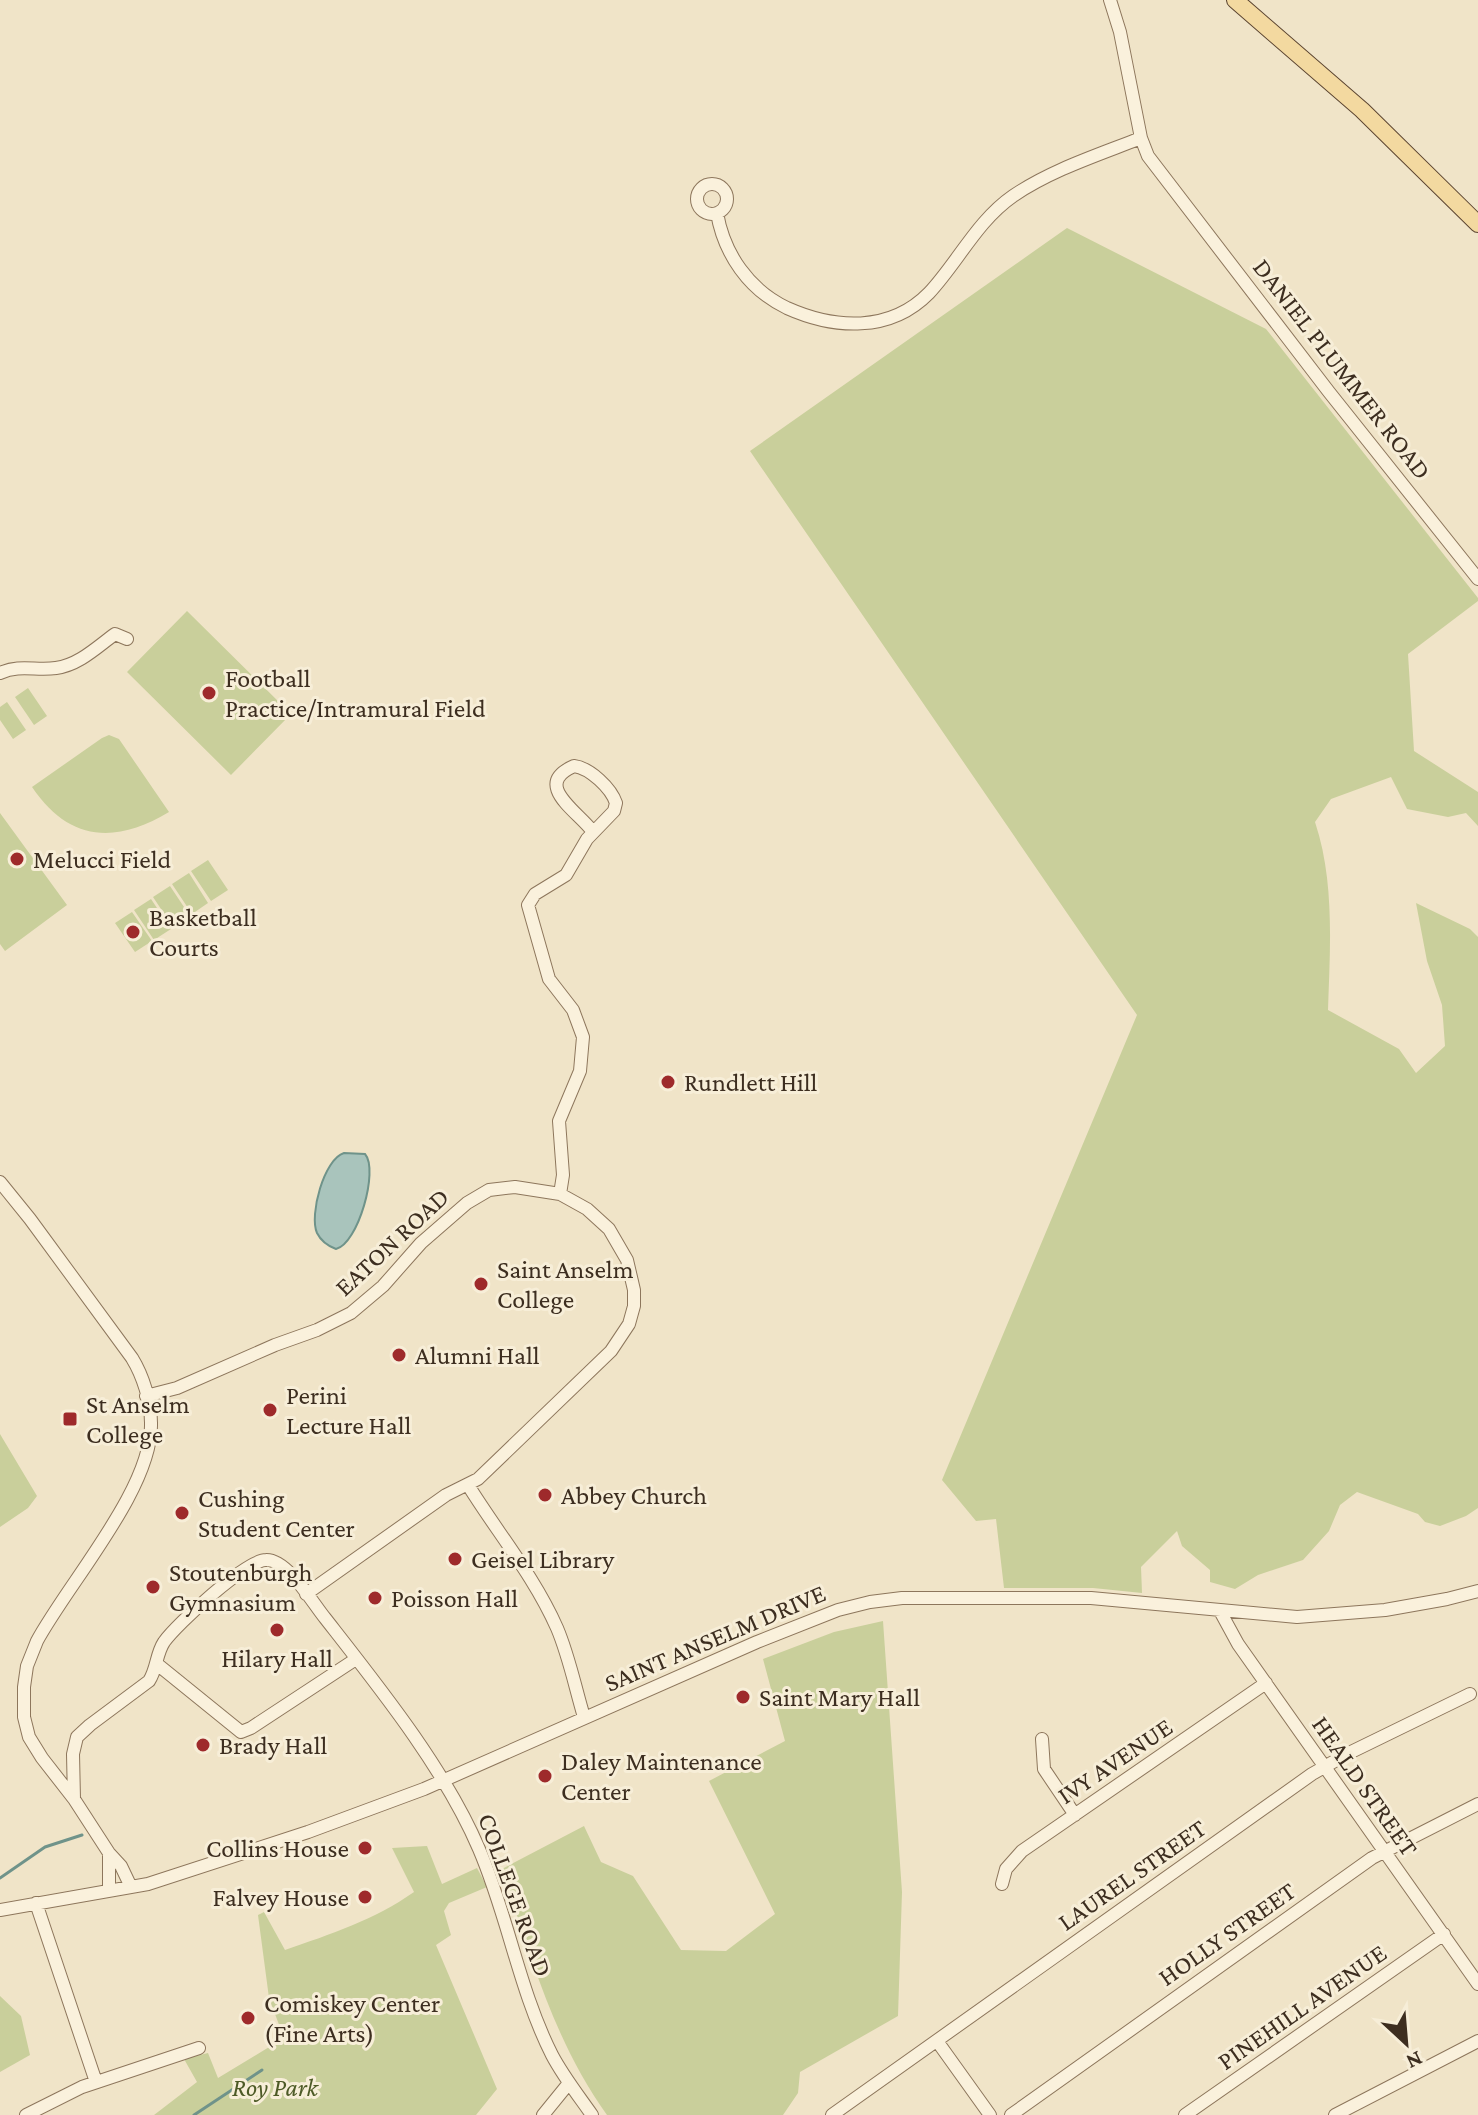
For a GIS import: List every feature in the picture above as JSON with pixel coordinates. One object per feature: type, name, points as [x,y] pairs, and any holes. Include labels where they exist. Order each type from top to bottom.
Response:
[{"type":"main road","points":[[1235,0],[1362,110],[1478,224]]},
{"type":"street","name":"DANIEL PLUMMER ROAD","points":[[1110,0],[1120,32],[1141,138],[1148,156],[1478,579]]},
{"type":"street","points":[[717,213],[723,237],[738,267],[762,292],[789,309],[819,320],[862,324],[895,316],[922,299],[976,231],[1014,195],[1043,178],[1141,138]]},
{"type":"street","points":[[0,673],[20,667],[61,667],[81,659],[115,634],[127,639]]},
{"type":"street","points":[[306,1594],[439,1500],[487,1471],[611,1351],[629,1324],[634,1290],[623,1251],[601,1221],[560,1194],[563,1175],[559,1121],[580,1071],[583,1037],[573,1010],[549,979],[528,905],[535,894],[566,875],[593,832],[614,811],[615,800],[610,790],[585,769],[574,766],[561,774],[557,789],[560,797],[593,832]]},
{"type":"street","points":[[0,1182],[101,1315],[140,1374],[146,1396],[150,1439],[135,1484],[33,1649],[25,1676],[23,1703],[31,1741],[121,1866],[131,1887]]},
{"type":"street","name":"EATON ROAD","points":[[146,1396],[177,1388],[351,1313],[376,1293],[421,1243],[483,1192],[515,1187],[560,1194]]},
{"type":"street","points":[[468,1485],[530,1578],[553,1621],[567,1653],[584,1717]]},
{"type":"street","name":"COLLEGE ROAD","points":[[74,1799],[73,1754],[77,1737],[147,1683],[157,1664],[161,1646],[168,1637],[236,1575],[255,1562],[270,1559],[278,1562],[356,1659],[443,1781],[479,1849],[551,2054],[592,2115]]},
{"type":"street","name":"SAINT ANSELM DRIVE","points":[[0,1910],[166,1879],[271,1845],[443,1781],[813,1619],[870,1602],[956,1597],[1091,1598],[1276,1616],[1319,1616],[1425,1604],[1478,1591]]},
{"type":"street","name":"HEALD STREET","points":[[1220,1611],[1238,1644],[1478,1984]]},
{"type":"street","points":[[157,1664],[241,1732],[356,1659]]},
{"type":"street","name":"IVY AVENUE","points":[[1002,1884],[1006,1869],[1014,1858],[1266,1683]]},
{"type":"street","name":"LAUREL STREET","points":[[832,2115],[1325,1766],[1470,1694]]},
{"type":"street","points":[[1042,1739],[1044,1769],[1075,1815]]},
{"type":"street","name":"HOLLY STREET","points":[[1011,2115],[1384,1851],[1478,1804]]},
{"type":"street","points":[[109,1853],[109,1891]]},
{"type":"street","points":[[36,1903],[96,2082]]},
{"type":"street","name":"PINEHILL AVENUE","points":[[1185,2115],[1444,1934]]},
{"type":"street","points":[[937,2041],[990,2115]]},
{"type":"street","points":[[1335,2115],[1478,2041]]},
{"type":"street","points":[[26,2115],[96,2082],[199,2048]]},
{"type":"street","points":[[543,2115],[569,2083]]},
{"type":"green space","points":[[1067,228],[1266,329],[1478,598],[1408,654],[1414,751],[1478,792],[1478,826],[1466,813],[1448,817],[1407,809],[1391,777],[1331,799],[1315,822],[1326,868],[1328,892],[1328,1010],[1399,1049],[1416,1073],[1445,1046],[1442,1005],[1427,961],[1416,903],[1470,929],[1478,937],[1478,1508],[1440,1526],[1425,1522],[1418,1514],[1357,1492],[1340,1505],[1329,1531],[1303,1560],[1258,1575],[1235,1589],[1210,1582],[1210,1570],[1182,1546],[1177,1531],[1141,1567],[1142,1593],[1093,1588],[1004,1588],[996,1519],[976,1521],[942,1480],[1137,1015],[750,451]]},
{"type":"green space","name":"Football Practice/Intramural Field","points":[[187,611],[291,714],[231,775],[127,672]]},
{"type":"green space","points":[[28,688],[47,716],[34,725],[15,697]]},
{"type":"green space","points":[[7,702],[26,730],[13,739],[0,720],[0,707]]},
{"type":"green space","points":[[109,735],[119,739],[169,812],[130,829],[112,833],[94,832],[62,819],[32,787]]},
{"type":"green space","name":"Melucci Field","points":[[0,813],[67,905],[5,951],[0,944]]},
{"type":"green space","name":"Basketball Courts","points":[[208,860],[228,890],[211,901],[191,871]]},
{"type":"green space","name":"Basketball Courts","points":[[189,873],[208,903],[192,914],[172,884]]},
{"type":"green space","name":"Basketball Courts","points":[[170,886],[190,916],[173,927],[153,897]]},
{"type":"green space","name":"Basketball Courts","points":[[151,899],[171,929],[154,940],[134,910]]},
{"type":"green space","name":"Basketball Courts","points":[[132,912],[152,941],[135,952],[115,923]]},
{"type":"green space","points":[[0,1434],[37,1496],[28,1508],[0,1527]]},
{"type":"green space","points":[[883,1621],[902,1892],[898,2016],[800,2072],[798,2093],[783,2115],[607,2115],[588,2087],[558,2027],[502,1869],[584,1826],[601,1862],[633,1876],[681,1950],[726,1951],[775,1914],[709,1781],[785,1741],[763,1659],[834,1632]]},
{"type":"green space","name":"Roy Park","points":[[427,1846],[442,1884],[477,1868],[487,1887],[449,1903],[444,1911],[451,1935],[436,1945],[497,2089],[476,2115],[154,2115],[197,2082],[184,2059],[208,2053],[218,2078],[284,2038],[269,1998],[258,1915],[264,1912],[285,1950],[352,1926],[414,1892],[392,1848]]},
{"type":"green space","points":[[0,1996],[21,2016],[30,2055],[0,2072]]},
{"type":"water","points":[[344,1153],[365,1154],[369,1162],[368,1190],[352,1234],[336,1249],[325,1243],[317,1233],[315,1214],[325,1176],[337,1157]]},
{"type":"waterway","points":[[0,1878],[45,1847],[82,1835]]},
{"type":"waterway","points":[[194,2115],[262,2070]]},
{"type":"place","name":"Football Practice/Intramural Field","points":[[209,693]]},
{"type":"place","name":"Melucci Field","points":[[17,859]]},
{"type":"place","name":"Basketball Courts","points":[[133,932]]},
{"type":"place","name":"Rundlett Hill","points":[[668,1082]]},
{"type":"place","name":"Saint Anselm College","points":[[481,1284]]},
{"type":"place","name":"Alumni Hall","points":[[399,1355]]},
{"type":"place","name":"Perini Lecture Hall","points":[[270,1410]]},
{"type":"place","name":"St Anselm College","points":[[70,1419]]},
{"type":"place","name":"Abbey Church","points":[[545,1495]]},
{"type":"place","name":"Cushing Student Center","points":[[182,1513]]},
{"type":"place","name":"Geisel Library","points":[[455,1559]]},
{"type":"place","name":"Stoutenburgh Gymnasium","points":[[153,1587]]},
{"type":"place","name":"Poisson Hall","points":[[375,1598]]},
{"type":"place","name":"Hilary Hall","points":[[277,1630]]},
{"type":"place","name":"Saint Mary Hall","points":[[743,1697]]},
{"type":"place","name":"Brady Hall","points":[[203,1745]]},
{"type":"place","name":"Daley Maintenance Center","points":[[545,1776]]},
{"type":"place","name":"Collins House","points":[[365,1848]]},
{"type":"place","name":"Falvey House","points":[[365,1897]]},
{"type":"place","name":"Comiskey Center (Fine Arts)","points":[[248,2018]]}]
